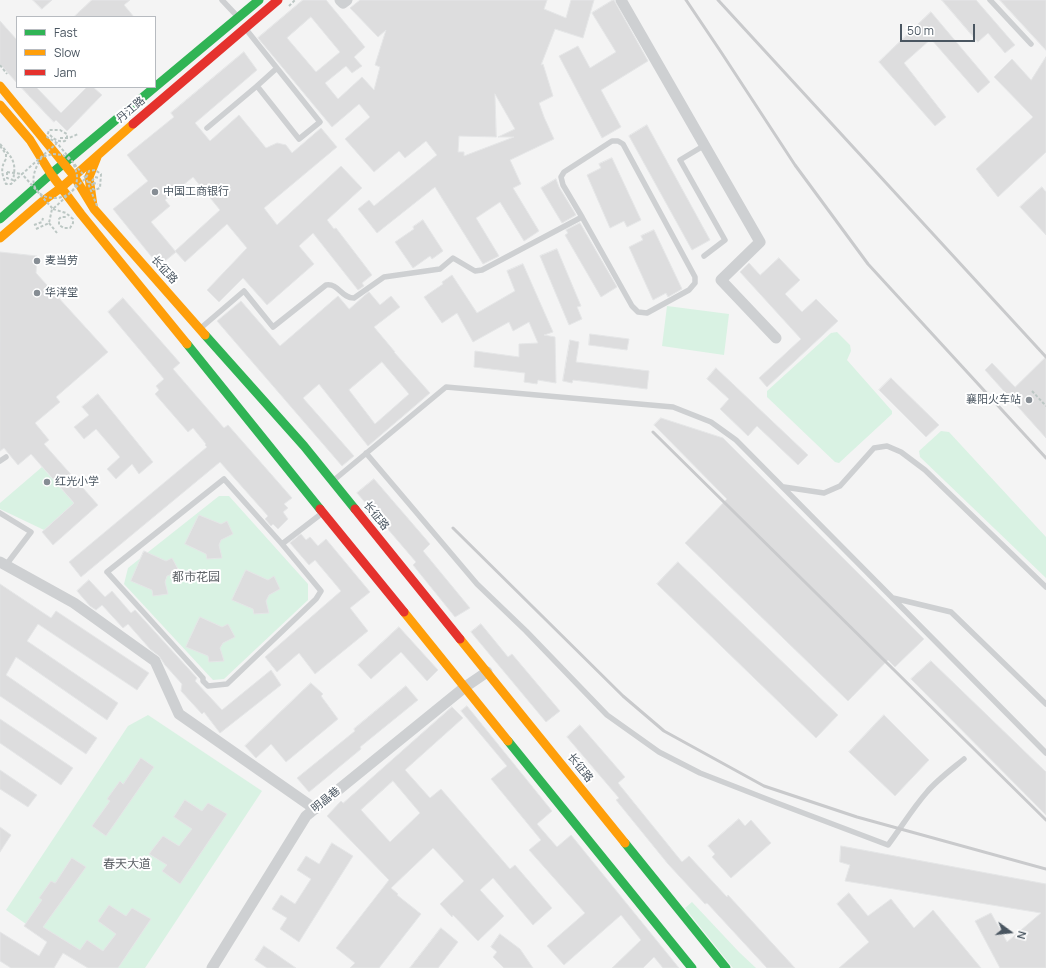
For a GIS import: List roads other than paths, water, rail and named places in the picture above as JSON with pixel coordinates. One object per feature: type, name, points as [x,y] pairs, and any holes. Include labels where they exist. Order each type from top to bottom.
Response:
[{"type":"main road","name":"丹江路","points":[[156,86],[259,0]]},
{"type":"main road","name":"丹江路","points":[[0,238],[43,201],[62,187],[99,152],[278,0]]},
{"type":"main road","name":"长征路","points":[[0,86],[52,140],[95,207],[200,329],[304,446],[726,968]]},
{"type":"main road","name":"丹江路","points":[[0,219],[51,174],[68,163],[89,142],[154,88]]},
{"type":"main road","points":[[0,105],[30,140],[51,174],[82,214],[692,968]]},
{"type":"main road","points":[[52,140],[65,150],[89,142]]},
{"type":"main road","points":[[95,207],[89,177],[99,152]]},
{"type":"main road","points":[[33,191],[40,173],[39,153]]},
{"type":"main road","points":[[43,201],[64,202],[82,214]]},
{"type":"street","points":[[340,0],[343,3],[347,0]]},
{"type":"street","points":[[621,0],[760,242],[720,280],[776,338]]},
{"type":"street","points":[[3,564],[74,603],[155,660],[179,714],[315,809]]},
{"type":"street","name":"明晶巷","points":[[212,968],[306,816],[487,672]]},
{"type":"lane","points":[[222,0],[238,18]]},
{"type":"lane","points":[[990,0],[1031,44]]},
{"type":"lane","points":[[245,28],[320,122],[299,139],[257,86]]},
{"type":"lane","points":[[207,128],[277,68]]},
{"type":"lane","points":[[612,141],[618,141],[623,144],[688,263],[695,277],[695,283],[689,290],[647,313],[638,312],[632,306],[582,217],[563,185],[561,177],[564,172],[612,141]]},
{"type":"lane","points":[[704,256],[725,240],[680,160],[705,144]]},
{"type":"lane","points":[[200,329],[244,292],[273,327],[326,284],[337,286],[345,296],[354,298],[384,277],[440,269],[453,258],[475,271],[482,270],[582,217]]},
{"type":"lane","points":[[332,481],[446,387],[673,407],[711,422],[736,440],[1046,753]]},
{"type":"lane","points":[[783,487],[824,493],[840,486],[874,448],[887,446],[901,452],[924,470],[1046,587]]},
{"type":"lane","points":[[366,453],[478,584],[526,631],[607,715],[659,752],[693,769],[776,804],[888,845],[928,790],[964,759]]},
{"type":"lane","points":[[0,461],[6,457]]},
{"type":"lane","points":[[224,479],[282,544],[321,591],[316,600],[226,684],[208,686],[202,681],[203,678],[107,572],[224,479]]},
{"type":"lane","points":[[282,544],[323,512]]},
{"type":"lane","points":[[0,513],[31,532],[3,564]]},
{"type":"lane","points":[[893,598],[951,612],[1046,704]]},
{"type":"railway","points":[[686,0],[795,165],[868,264],[1046,458]]},
{"type":"railway","points":[[718,0],[1046,357]]},
{"type":"railway","points":[[653,432],[1046,820]]},
{"type":"railway","points":[[453,528],[623,696],[664,731],[764,786],[857,817],[1046,869]]},
{"type":"place","name":"中国工商银行","points":[[155,192]]},
{"type":"place","name":"麦当劳","points":[[37,261]]},
{"type":"place","name":"华洋堂","points":[[37,293]]},
{"type":"place","name":"襄阳火车站","points":[[1029,400]]},
{"type":"place","name":"红光小学","points":[[47,482]]},
{"type":"district","name":"都市花园","points":[[196,578]]},
{"type":"district","name":"春天大道","points":[[127,865]]}]
